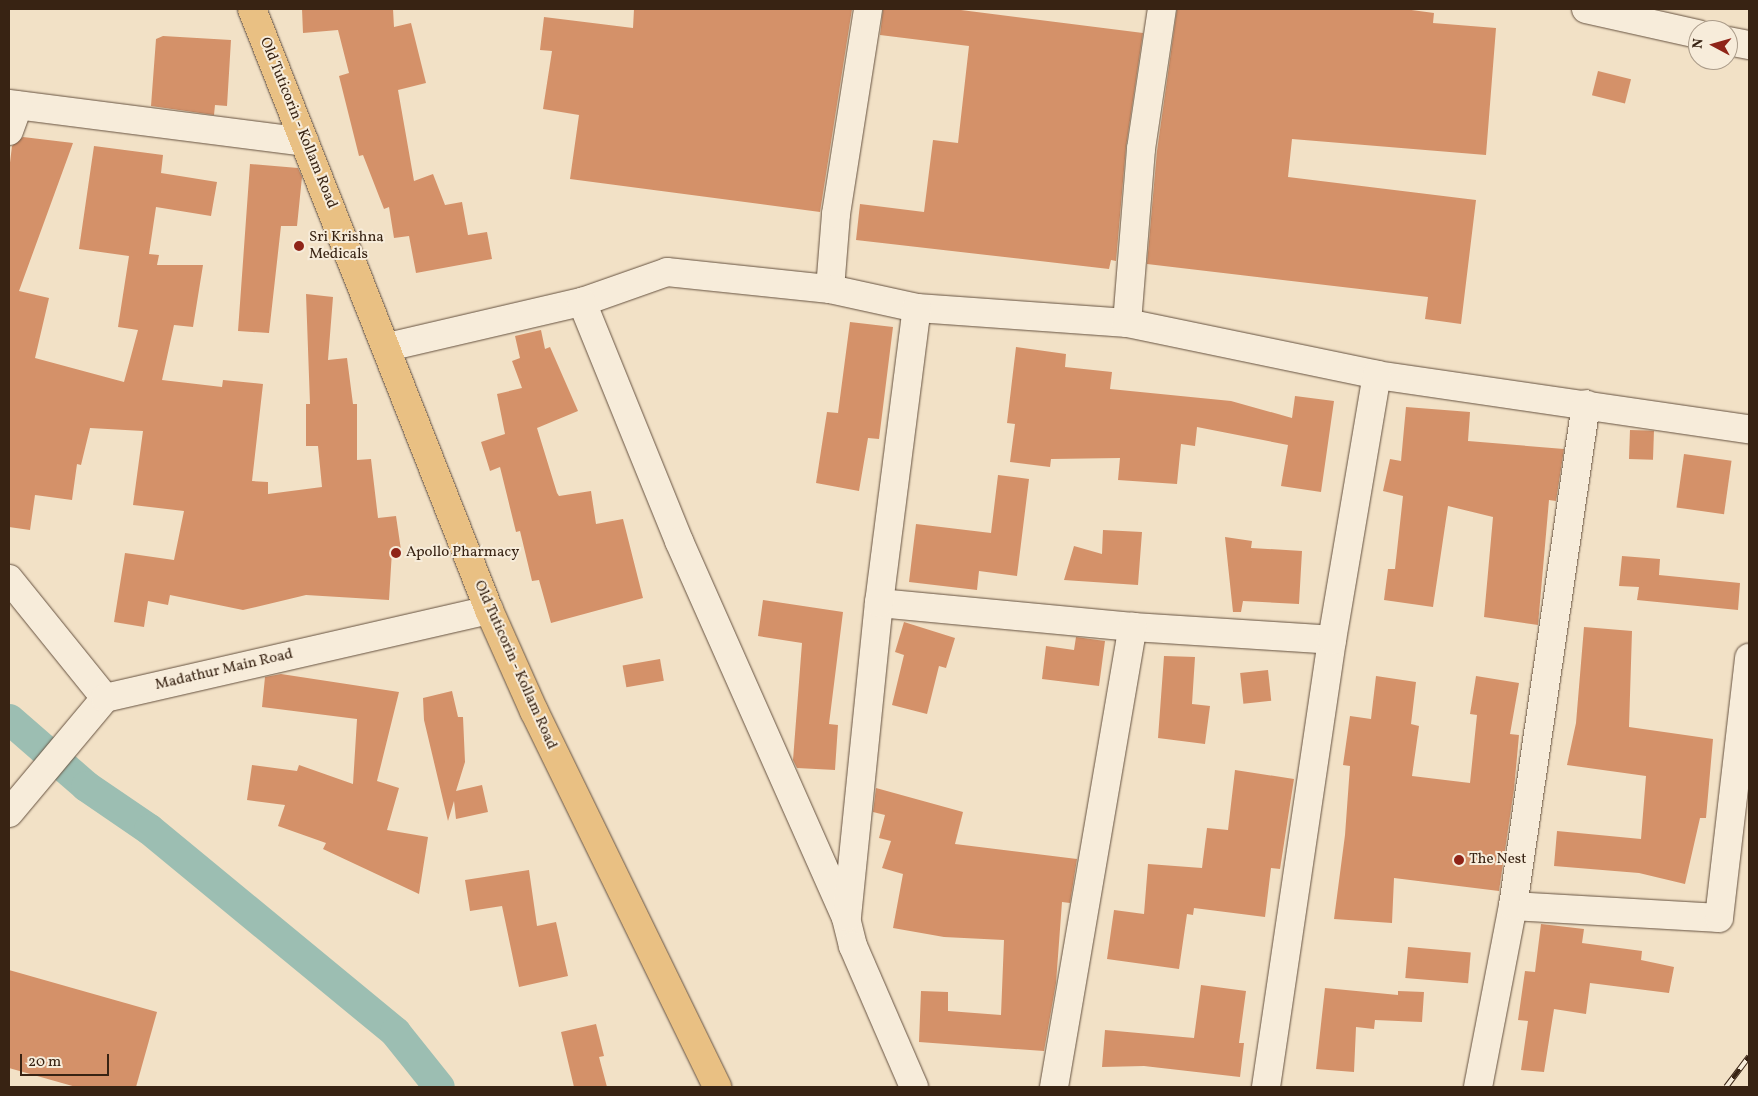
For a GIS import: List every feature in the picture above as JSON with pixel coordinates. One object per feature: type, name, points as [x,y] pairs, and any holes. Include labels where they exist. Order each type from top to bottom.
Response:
[{"type":"main road","name":"Old Tuticorin - Kollam Road","points":[[252,9],[388,346],[489,610],[534,711],[717,1087]]},
{"type":"street","points":[[830,289],[836,214],[868,9]]},
{"type":"street","points":[[1127,323],[1141,149],[1162,9]]},
{"type":"street","points":[[1586,9],[1688,32]]},
{"type":"street","points":[[9,131],[14,105],[305,142]]},
{"type":"street","points":[[388,346],[582,302],[667,272],[830,289],[917,308],[1127,323],[1377,375],[1749,429]]},
{"type":"street","points":[[582,302],[679,541],[846,918],[853,946],[914,1087]]},
{"type":"street","points":[[846,918],[879,603],[917,308]]},
{"type":"street","points":[[1266,1087],[1332,640],[1377,375]]},
{"type":"street","points":[[1478,1087],[1513,906],[1586,404]]},
{"type":"street","points":[[9,579],[105,698],[9,813]]},
{"type":"street","points":[[879,603],[1133,628],[1332,640]]},
{"type":"street","name":"Madathur Main Road","points":[[105,698],[489,610]]},
{"type":"street","points":[[1054,1087],[1133,628]]},
{"type":"street","points":[[1513,906],[1719,918],[1749,658]]},
{"type":"building","points":[[302,9],[393,9],[394,27],[411,23],[426,83],[398,90],[414,181],[433,174],[445,205],[462,202],[468,235],[487,232],[492,259],[416,273],[409,236],[394,238],[389,207],[384,209],[363,155],[359,156],[339,76],[349,73],[338,30],[303,33]]},
{"type":"building","points":[[634,9],[852,9],[820,212],[570,179],[579,115],[543,109],[552,51],[540,50],[544,17],[633,28]]},
{"type":"building","points":[[883,9],[953,9],[1143,33],[1126,147],[1116,261],[1111,260],[1109,269],[856,240],[860,204],[924,212],[933,140],[958,143],[969,46],[880,35]]},
{"type":"building","points":[[1177,9],[1404,9],[1434,13],[1433,23],[1496,28],[1486,155],[1292,139],[1288,177],[1476,200],[1461,324],[1425,319],[1428,297],[1147,264],[1157,151]]},
{"type":"building","points":[[163,36],[231,40],[227,106],[215,105],[214,115],[151,106],[156,39]]},
{"type":"building","points":[[1598,71],[1631,79],[1625,103],[1592,95]]},
{"type":"building","points":[[23,137],[73,143],[19,291],[49,298],[35,358],[124,382],[138,330],[118,327],[129,256],[79,249],[94,146],[163,155],[161,173],[217,182],[211,216],[156,207],[149,254],[159,255],[157,265],[203,265],[193,327],[174,325],[162,380],[222,387],[223,380],[263,384],[252,481],[268,482],[268,494],[322,487],[318,446],[306,446],[306,404],[310,404],[306,294],[333,297],[328,360],[347,358],[353,404],[357,404],[357,460],[371,459],[378,518],[396,516],[401,550],[392,551],[389,600],[306,595],[243,610],[170,595],[168,605],[148,601],[144,627],[114,622],[125,553],[174,560],[184,511],[133,505],[143,431],[90,428],[81,465],[77,464],[72,500],[35,495],[30,530],[9,527],[9,171],[12,146]]},
{"type":"building","points":[[250,164],[298,168],[302,177],[297,226],[281,226],[269,333],[238,331]]},
{"type":"building","points":[[850,322],[893,327],[879,439],[868,438],[859,491],[816,483],[827,412],[838,413]]},
{"type":"building","points":[[541,330],[545,349],[550,347],[578,411],[537,428],[557,493],[559,496],[591,491],[596,524],[623,519],[643,598],[551,623],[539,580],[532,581],[520,531],[516,532],[500,467],[490,471],[481,442],[505,434],[497,394],[522,388],[512,361],[520,358],[515,336]]},
{"type":"building","points":[[1016,347],[1066,354],[1065,367],[1112,372],[1110,389],[1231,401],[1292,418],[1295,396],[1334,401],[1321,492],[1281,486],[1288,445],[1197,427],[1195,446],[1181,444],[1177,484],[1118,480],[1120,458],[1051,459],[1050,467],[1010,462],[1015,424],[1007,423]]},
{"type":"building","points":[[1406,407],[1470,412],[1468,441],[1564,449],[1556,501],[1549,500],[1538,625],[1484,617],[1493,517],[1448,506],[1433,607],[1384,600],[1388,569],[1395,569],[1403,496],[1383,491],[1390,459],[1401,461]]},
{"type":"building","points":[[1630,430],[1654,431],[1653,460],[1629,459]]},
{"type":"building","points":[[1684,454],[1732,461],[1724,514],[1676,507]]},
{"type":"building","points":[[998,475],[1029,479],[1017,576],[979,571],[977,590],[909,582],[916,524],[991,533]]},
{"type":"building","points":[[1103,530],[1142,532],[1138,585],[1064,580],[1074,546],[1102,554]]},
{"type":"building","points":[[1225,537],[1252,541],[1251,548],[1302,551],[1299,604],[1243,601],[1241,612],[1233,612]]},
{"type":"building","points":[[1622,556],[1660,559],[1659,575],[1740,583],[1738,610],[1637,600],[1639,587],[1619,586]]},
{"type":"building","points":[[763,600],[843,612],[829,724],[838,725],[835,770],[797,768],[793,760],[802,643],[758,636]]},
{"type":"building","points":[[904,622],[955,638],[946,668],[939,666],[927,714],[892,705],[904,655],[895,652]]},
{"type":"building","points":[[1584,627],[1632,631],[1629,727],[1713,739],[1706,818],[1700,818],[1685,884],[1639,873],[1554,866],[1557,831],[1641,839],[1646,776],[1567,765],[1576,723]]},
{"type":"building","points":[[1076,637],[1105,641],[1099,686],[1042,679],[1046,646],[1074,650]]},
{"type":"building","points":[[1164,656],[1195,657],[1192,704],[1210,706],[1205,744],[1158,738]]},
{"type":"building","points":[[660,659],[664,681],[626,687],[623,666]]},
{"type":"building","points":[[1268,670],[1271,701],[1243,704],[1240,673]]},
{"type":"building","points":[[281,674],[399,692],[377,781],[399,788],[387,830],[428,837],[419,894],[323,849],[326,843],[278,826],[285,805],[247,800],[252,765],[297,771],[299,765],[353,784],[357,719],[262,707],[265,677]]},
{"type":"building","points":[[1376,676],[1416,682],[1411,724],[1419,726],[1412,776],[1470,783],[1477,715],[1470,714],[1476,676],[1519,683],[1510,734],[1519,735],[1514,789],[1499,891],[1394,878],[1392,923],[1334,919],[1345,835],[1350,766],[1343,765],[1350,716],[1371,719]]},
{"type":"building","points":[[452,691],[458,717],[463,717],[465,762],[456,791],[482,785],[488,812],[456,819],[454,801],[448,821],[424,720],[423,698]]},
{"type":"building","points":[[1235,770],[1294,779],[1280,869],[1271,868],[1265,917],[1194,908],[1193,915],[1187,914],[1179,969],[1107,959],[1114,910],[1144,914],[1148,864],[1202,868],[1207,828],[1228,830]]},
{"type":"building","points":[[876,788],[963,812],[955,844],[1077,859],[1070,903],[1062,902],[1056,983],[1044,1051],[919,1042],[921,991],[948,992],[948,1011],[1001,1015],[1004,940],[944,937],[893,928],[903,874],[882,868],[891,841],[879,838],[885,815],[873,812]]},
{"type":"building","points":[[529,870],[537,926],[556,922],[568,976],[519,987],[502,906],[470,911],[465,880]]},
{"type":"building","points":[[1541,924],[1584,929],[1582,943],[1642,951],[1641,960],[1674,967],[1669,993],[1590,983],[1586,1014],[1554,1009],[1544,1072],[1521,1070],[1528,1021],[1518,1020],[1525,971],[1535,972]]},
{"type":"building","points":[[1408,947],[1471,952],[1468,983],[1405,978]]},
{"type":"building","points":[[9,970],[157,1012],[136,1087],[76,1087],[9,1068]]},
{"type":"building","points":[[1201,985],[1246,991],[1239,1043],[1244,1043],[1240,1077],[1144,1066],[1102,1067],[1105,1030],[1194,1038]]},
{"type":"building","points":[[1325,988],[1398,995],[1398,991],[1424,992],[1422,1022],[1375,1020],[1374,1029],[1356,1027],[1354,1072],[1316,1069]]},
{"type":"building","points":[[596,1024],[604,1056],[599,1057],[607,1087],[574,1087],[561,1032]]},
{"type":"waterway","points":[[9,719],[86,786],[149,829],[395,1032],[439,1087]]},
{"type":"railway","points":[[1726,1087],[1749,1057]]},
{"type":"place","name":"Sri Krishna Medicals","points":[[299,246]]},
{"type":"place","name":"Apollo Pharmacy","points":[[396,553]]},
{"type":"place","name":"The Nest","points":[[1459,860]]}]
